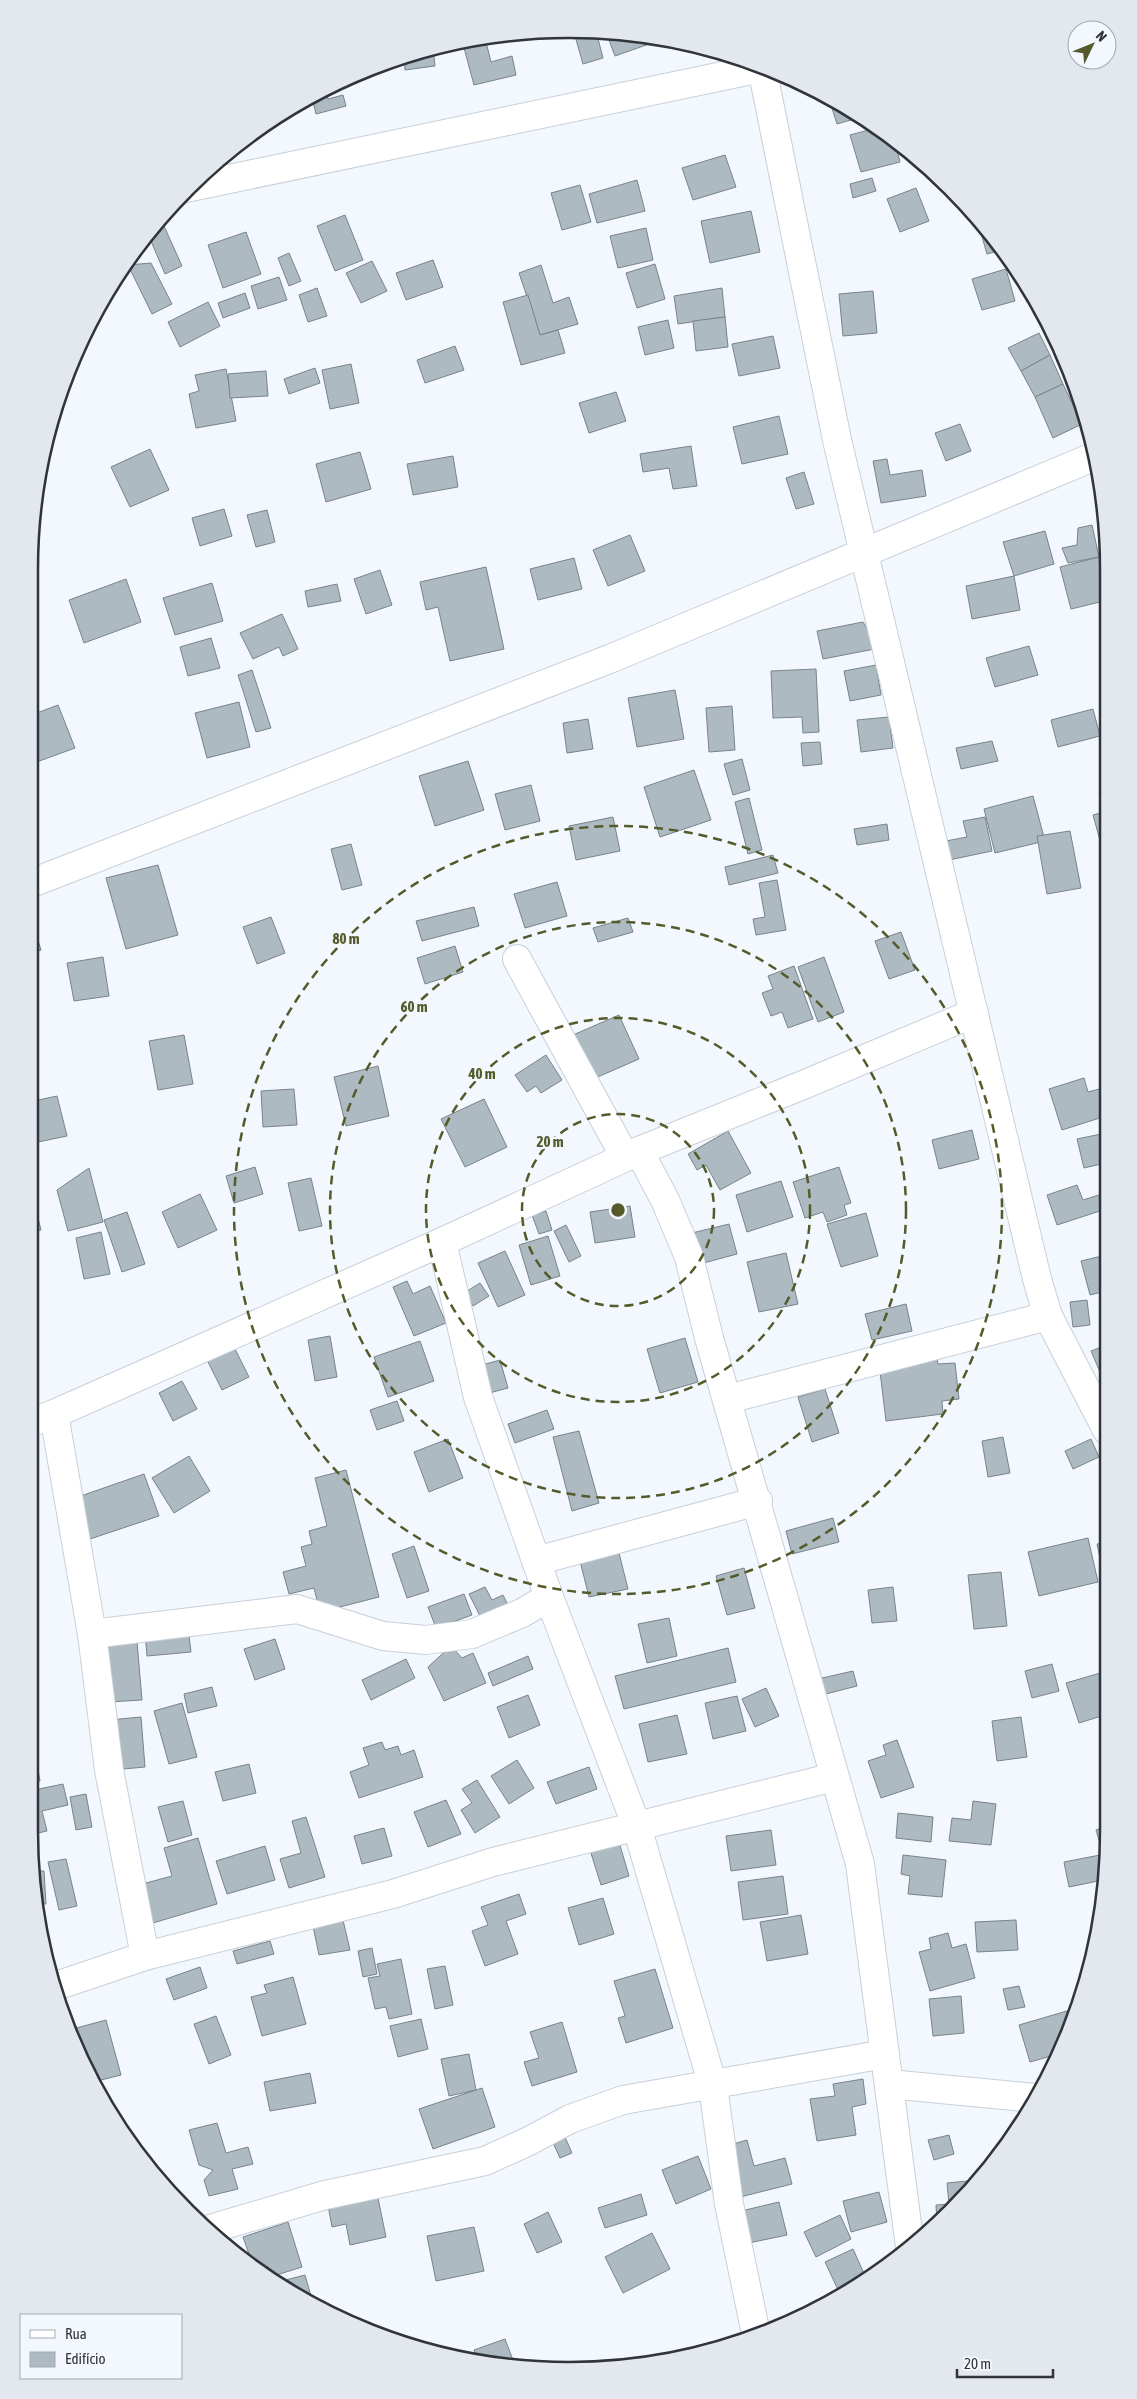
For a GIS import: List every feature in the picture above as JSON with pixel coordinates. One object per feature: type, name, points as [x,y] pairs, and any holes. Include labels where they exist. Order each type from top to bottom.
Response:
[{"type":"street","points":[[202,185],[752,71]]},
{"type":"street","points":[[765,76],[813,324],[863,552],[1048,1316],[1100,1416]]},
{"type":"street","points":[[38,881],[612,658],[1088,459]]},
{"type":"street","points":[[517,959],[632,1154],[665,1200],[689,1257],[860,1864],[909,2238]]},
{"type":"street","points":[[38,1420],[442,1242],[632,1154],[804,1086],[974,1013]]},
{"type":"street","points":[[442,1242],[478,1397],[549,1597],[637,1827],[713,2086],[729,2204],[755,2327]]},
{"type":"street","points":[[728,1399],[1048,1316]]},
{"type":"street","points":[[54,1414],[92,1634],[109,1770],[145,1956]]},
{"type":"street","points":[[536,1561],[758,1500]]},
{"type":"street","points":[[92,1634],[297,1609],[384,1636],[426,1640],[472,1634],[522,1613],[549,1597]]},
{"type":"street","points":[[61,1984],[145,1956],[393,1894],[493,1862],[834,1777]]},
{"type":"street","points":[[215,2228],[326,2196],[485,2161],[570,2119],[623,2100],[713,2086],[885,2054]]},
{"type":"street","points":[[889,2084],[1027,2097]]},
{"type":"building","points":[[576,38],[598,39],[603,58],[583,64]]},
{"type":"building","points":[[609,39],[649,44],[615,56]]},
{"type":"building","points":[[487,44],[491,62],[512,56],[516,75],[474,85],[464,48]]},
{"type":"building","points":[[434,55],[435,66],[405,70],[405,64]]},
{"type":"building","points":[[343,95],[346,106],[316,114],[313,103],[327,96],[328,99]]},
{"type":"building","points":[[832,108],[852,120],[837,124]]},
{"type":"building","points":[[868,130],[897,151],[900,162],[861,172],[850,135]]},
{"type":"building","points":[[725,155],[736,187],[693,200],[682,168]]},
{"type":"building","points":[[872,178],[876,191],[853,198],[850,184]]},
{"type":"building","points":[[637,180],[645,211],[597,223],[589,194]]},
{"type":"building","points":[[580,185],[591,222],[562,230],[551,193]]},
{"type":"building","points":[[916,188],[929,221],[900,232],[887,199]]},
{"type":"building","points":[[751,211],[760,252],[710,263],[701,221]]},
{"type":"building","points":[[345,215],[363,260],[335,271],[317,226]]},
{"type":"building","points":[[164,226],[182,266],[165,274],[151,240]]},
{"type":"building","points":[[646,228],[653,260],[618,268],[610,236]]},
{"type":"building","points":[[246,232],[261,274],[223,288],[208,245]]},
{"type":"building","points":[[981,234],[995,252],[987,254]]},
{"type":"building","points":[[289,253],[301,281],[289,286],[278,258]]},
{"type":"building","points":[[433,260],[443,287],[406,300],[396,273]]},
{"type":"building","points":[[372,261],[387,291],[361,303],[346,273]]},
{"type":"building","points":[[151,263],[172,304],[152,314],[130,269],[133,265]]},
{"type":"building","points":[[655,264],[665,299],[637,308],[626,273]]},
{"type":"building","points":[[541,265],[553,303],[569,297],[578,324],[540,335],[519,273]]},
{"type":"building","points":[[1006,269],[1015,301],[982,310],[972,279]]},
{"type":"building","points":[[279,277],[287,300],[258,309],[251,286]]},
{"type":"building","points":[[317,288],[327,316],[308,322],[299,295]]},
{"type":"building","points":[[722,288],[725,317],[678,324],[674,296]]},
{"type":"building","points":[[873,291],[877,333],[843,336],[839,294]]},
{"type":"building","points":[[245,293],[250,308],[223,318],[218,303]]},
{"type":"building","points":[[528,295],[540,335],[558,330],[565,353],[521,365],[503,302]]},
{"type":"building","points":[[208,302],[220,326],[180,347],[168,322]]},
{"type":"building","points":[[725,317],[728,347],[696,351],[693,321]]},
{"type":"building","points":[[668,320],[674,348],[645,355],[638,327]]},
{"type":"building","points":[[1039,333],[1050,355],[1021,371],[1008,348]]},
{"type":"building","points":[[773,336],[780,368],[739,376],[732,344]]},
{"type":"building","points":[[455,346],[464,370],[425,383],[417,360]]},
{"type":"building","points":[[1050,355],[1063,384],[1035,397],[1021,371]]},
{"type":"building","points":[[351,364],[359,403],[330,409],[322,370]]},
{"type":"building","points":[[315,368],[320,383],[289,394],[284,379]]},
{"type":"building","points":[[226,369],[236,421],[196,428],[189,394],[199,391],[195,375]]},
{"type":"building","points":[[266,371],[268,396],[230,398],[228,374]]},
{"type":"building","points":[[1063,384],[1073,406],[1079,425],[1053,438],[1035,397]]},
{"type":"building","points":[[616,392],[626,421],[589,433],[579,403]]},
{"type":"building","points":[[779,416],[788,454],[742,464],[733,427]]},
{"type":"building","points":[[960,424],[971,451],[946,461],[935,433]]},
{"type":"building","points":[[691,446],[697,486],[673,489],[669,468],[643,472],[640,454]]},
{"type":"building","points":[[150,449],[169,490],[130,507],[111,467]]},
{"type":"building","points":[[360,452],[371,489],[326,502],[316,464]]},
{"type":"building","points":[[453,456],[458,487],[413,495],[407,464]]},
{"type":"building","points":[[887,459],[890,475],[922,470],[926,496],[881,503],[873,461]]},
{"type":"building","points":[[804,472],[814,504],[796,509],[786,478]]},
{"type":"building","points":[[224,509],[232,536],[200,546],[192,518]]},
{"type":"building","points":[[267,510],[275,542],[256,547],[247,515]]},
{"type":"building","points":[[1092,525],[1099,557],[1068,563],[1062,548],[1077,545],[1078,528]]},
{"type":"building","points":[[1045,531],[1054,564],[1014,576],[1003,542]]},
{"type":"building","points":[[630,535],[645,571],[608,586],[593,550]]},
{"type":"building","points":[[1099,557],[1100,602],[1071,609],[1060,567]]},
{"type":"building","points":[[574,558],[582,589],[538,600],[530,569]]},
{"type":"building","points":[[486,567],[504,649],[450,661],[438,607],[426,610],[420,582]]},
{"type":"building","points":[[380,570],[392,605],[366,614],[354,579]]},
{"type":"building","points":[[1014,576],[1020,610],[972,619],[966,586]]},
{"type":"building","points":[[126,579],[141,622],[84,643],[69,600]]},
{"type":"building","points":[[212,583],[223,621],[175,635],[163,598]]},
{"type":"building","points":[[337,584],[341,601],[308,607],[305,591]]},
{"type":"building","points":[[282,614],[298,649],[283,656],[279,647],[253,659],[240,633]]},
{"type":"building","points":[[863,622],[880,648],[823,659],[817,631]]},
{"type":"building","points":[[211,638],[220,668],[188,676],[180,647]]},
{"type":"building","points":[[1029,646],[1038,675],[995,687],[986,658]]},
{"type":"building","points":[[876,665],[881,695],[850,701],[844,671]]},
{"type":"building","points":[[816,669],[819,732],[803,733],[802,717],[773,718],[771,671]]},
{"type":"building","points":[[252,670],[271,728],[256,732],[238,675]]},
{"type":"building","points":[[675,690],[684,739],[637,747],[628,698]]},
{"type":"building","points":[[239,702],[250,747],[207,758],[195,713]]},
{"type":"building","points":[[58,705],[75,748],[38,761],[38,713]]},
{"type":"building","points":[[732,706],[735,750],[709,752],[706,708]]},
{"type":"building","points":[[1093,709],[1100,736],[1058,747],[1051,720]]},
{"type":"building","points":[[889,717],[893,748],[861,752],[857,720]]},
{"type":"building","points":[[588,719],[593,749],[567,753],[563,723]]},
{"type":"building","points":[[992,741],[998,761],[961,769],[956,748]]},
{"type":"building","points":[[820,742],[822,764],[803,766],[801,743]]},
{"type":"building","points":[[742,759],[750,790],[733,795],[724,764]]},
{"type":"building","points":[[468,761],[484,810],[435,826],[419,776]]},
{"type":"building","points":[[694,770],[711,820],[660,837],[644,787]]},
{"type":"building","points":[[531,785],[540,821],[505,830],[495,794]]},
{"type":"building","points":[[1033,796],[1045,841],[995,853],[984,809]]},
{"type":"building","points":[[749,798],[762,850],[748,854],[735,802]]},
{"type":"building","points":[[1100,813],[1100,840],[1093,815]]},
{"type":"building","points":[[613,817],[620,851],[576,860],[569,826]]},
{"type":"building","points":[[985,817],[992,851],[949,860],[946,841],[967,837],[963,821]]},
{"type":"building","points":[[887,824],[889,840],[857,845],[854,829]]},
{"type":"building","points":[[1070,831],[1081,888],[1047,894],[1037,836]]},
{"type":"building","points":[[351,844],[362,885],[342,890],[331,849]]},
{"type":"building","points":[[773,855],[778,873],[729,885],[725,867]]},
{"type":"building","points":[[158,865],[178,935],[126,949],[106,878]]},
{"type":"building","points":[[777,880],[786,930],[756,935],[753,919],[765,917],[759,883]]},
{"type":"building","points":[[557,882],[567,916],[525,928],[514,894]]},
{"type":"building","points":[[474,907],[479,926],[422,941],[416,921]]},
{"type":"building","points":[[271,917],[285,953],[257,964],[243,927]]},
{"type":"building","points":[[628,918],[633,932],[598,942],[593,928]]},
{"type":"building","points":[[901,932],[915,970],[889,979],[875,941]]},
{"type":"building","points":[[38,940],[41,950],[38,951]]},
{"type":"building","points":[[455,946],[463,972],[425,984],[417,958]]},
{"type":"building","points":[[103,957],[109,996],[74,1001],[67,963]]},
{"type":"building","points":[[824,957],[844,1012],[818,1022],[798,967]]},
{"type":"building","points":[[794,966],[813,1019],[788,1028],[782,1012],[771,1016],[762,993],[773,989],[768,976]]},
{"type":"building","points":[[619,1015],[639,1059],[593,1079],[573,1035]]},
{"type":"building","points":[[184,1035],[193,1084],[158,1090],[149,1041]]},
{"type":"building","points":[[546,1055],[562,1080],[541,1093],[536,1086],[527,1092],[515,1075]]},
{"type":"building","points":[[378,1066],[389,1116],[346,1126],[334,1077]]},
{"type":"building","points":[[1084,1078],[1088,1092],[1100,1089],[1100,1118],[1062,1130],[1049,1089]]},
{"type":"building","points":[[294,1089],[297,1125],[263,1127],[261,1091]]},
{"type":"building","points":[[57,1096],[67,1136],[38,1142],[38,1100]]},
{"type":"building","points":[[484,1099],[507,1147],[465,1167],[441,1119]]},
{"type":"building","points":[[972,1130],[979,1159],[939,1169],[932,1140]]},
{"type":"building","points":[[728,1131],[751,1173],[720,1190],[706,1165],[697,1170],[688,1154]]},
{"type":"building","points":[[1100,1134],[1100,1164],[1084,1168],[1077,1139]]},
{"type":"building","points":[[255,1167],[263,1194],[234,1203],[226,1176]]},
{"type":"building","points":[[839,1167],[851,1203],[844,1205],[847,1215],[827,1222],[823,1212],[805,1218],[793,1182]]},
{"type":"building","points":[[89,1168],[103,1222],[68,1231],[57,1190]]},
{"type":"building","points":[[311,1178],[322,1226],[299,1231],[288,1183]]},
{"type":"building","points":[[781,1181],[793,1217],[747,1232],[736,1195]]},
{"type":"building","points":[[1077,1185],[1083,1200],[1100,1195],[1100,1211],[1057,1225],[1047,1195]]},
{"type":"building","points":[[200,1194],[217,1230],[178,1248],[162,1212]]},
{"type":"building","points":[[630,1206],[635,1237],[595,1243],[590,1212]]},
{"type":"building","points":[[546,1211],[552,1230],[539,1234],[532,1215]]},
{"type":"building","points":[[127,1212],[145,1264],[122,1272],[104,1220]]},
{"type":"building","points":[[866,1213],[878,1256],[841,1267],[827,1224]]},
{"type":"building","points":[[38,1218],[41,1230],[38,1231]]},
{"type":"building","points":[[729,1224],[737,1254],[700,1264],[692,1233]]},
{"type":"building","points":[[566,1225],[581,1256],[569,1262],[554,1231]]},
{"type":"building","points":[[101,1232],[110,1274],[84,1279],[76,1238]]},
{"type":"building","points":[[548,1236],[560,1276],[531,1285],[519,1245]]},
{"type":"building","points":[[505,1251],[525,1295],[498,1307],[478,1263]]},
{"type":"building","points":[[786,1253],[798,1304],[759,1312],[747,1262]]},
{"type":"building","points":[[1100,1256],[1100,1292],[1090,1295],[1081,1261]]},
{"type":"building","points":[[407,1281],[413,1294],[430,1286],[446,1323],[414,1336],[393,1287]]},
{"type":"building","points":[[480,1283],[489,1296],[473,1306],[464,1293]]},
{"type":"building","points":[[1087,1300],[1090,1325],[1073,1327],[1070,1302]]},
{"type":"building","points":[[906,1304],[912,1331],[872,1340],[865,1314]]},
{"type":"building","points":[[330,1336],[337,1377],[315,1381],[308,1340]]},
{"type":"building","points":[[685,1338],[698,1382],[660,1393],[647,1349]]},
{"type":"building","points":[[420,1341],[434,1381],[388,1397],[374,1357]]},
{"type":"building","points":[[234,1347],[249,1377],[222,1390],[207,1360]]},
{"type":"building","points":[[936,1348],[938,1364],[955,1363],[959,1399],[942,1401],[943,1414],[886,1421],[878,1355]]},
{"type":"building","points":[[1100,1348],[1100,1372],[1091,1351]]},
{"type":"building","points":[[500,1360],[508,1388],[482,1395],[475,1367]]},
{"type":"building","points":[[182,1381],[197,1409],[173,1421],[159,1393]]},
{"type":"building","points":[[825,1389],[839,1433],[812,1442],[798,1397]]},
{"type":"building","points":[[397,1401],[404,1421],[377,1430],[370,1410]]},
{"type":"building","points":[[547,1410],[554,1429],[515,1443],[508,1424]]},
{"type":"building","points":[[579,1431],[599,1503],[572,1511],[553,1437]]},
{"type":"building","points":[[1003,1437],[1010,1473],[988,1477],[982,1441]]},
{"type":"building","points":[[448,1439],[463,1478],[429,1492],[414,1452]]},
{"type":"building","points":[[1091,1439],[1099,1457],[1073,1469],[1065,1451]]},
{"type":"building","points":[[189,1456],[210,1491],[174,1513],[152,1478]]},
{"type":"building","points":[[346,1470],[379,1597],[320,1612],[314,1588],[289,1594],[283,1572],[306,1566],[301,1547],[312,1544],[309,1531],[327,1526],[315,1478]]},
{"type":"building","points":[[144,1474],[159,1516],[87,1540],[72,1499]]},
{"type":"building","points":[[833,1518],[839,1542],[792,1554],[786,1531]]},
{"type":"building","points":[[1088,1538],[1098,1582],[1039,1596],[1028,1552]]},
{"type":"building","points":[[1100,1543],[1100,1558],[1097,1544]]},
{"type":"building","points":[[414,1546],[429,1591],[407,1598],[392,1554]]},
{"type":"building","points":[[618,1549],[628,1589],[589,1597],[579,1557]]},
{"type":"building","points":[[744,1568],[755,1608],[727,1615],[716,1576]]},
{"type":"building","points":[[1001,1572],[1007,1626],[974,1629],[968,1575]]},
{"type":"building","points":[[485,1587],[492,1600],[503,1595],[510,1609],[483,1622],[469,1594]]},
{"type":"building","points":[[893,1587],[897,1621],[872,1623],[868,1590]]},
{"type":"building","points":[[464,1594],[472,1615],[436,1628],[428,1607]]},
{"type":"building","points":[[669,1618],[677,1656],[647,1663],[638,1624]]},
{"type":"building","points":[[188,1628],[191,1652],[147,1656],[145,1632]]},
{"type":"building","points":[[275,1639],[285,1669],[255,1680],[244,1649]]},
{"type":"building","points":[[137,1642],[142,1700],[92,1703],[88,1645]]},
{"type":"building","points":[[451,1646],[462,1658],[473,1653],[486,1683],[444,1701],[428,1667]]},
{"type":"building","points":[[728,1648],[736,1682],[624,1709],[615,1676]]},
{"type":"building","points":[[528,1656],[533,1669],[493,1686],[488,1673]]},
{"type":"building","points":[[406,1659],[415,1678],[371,1700],[362,1680]]},
{"type":"building","points":[[1052,1664],[1059,1691],[1032,1698],[1025,1671]]},
{"type":"building","points":[[853,1671],[857,1686],[822,1695],[818,1679]]},
{"type":"building","points":[[1100,1673],[1100,1716],[1079,1723],[1066,1683]]},
{"type":"building","points":[[212,1687],[217,1706],[188,1713],[184,1694]]},
{"type":"building","points":[[766,1688],[779,1716],[755,1727],[742,1699]]},
{"type":"building","points":[[528,1695],[540,1725],[509,1738],[497,1707]]},
{"type":"building","points":[[737,1696],[746,1731],[713,1739],[705,1703]]},
{"type":"building","points":[[182,1703],[197,1757],[169,1764],[154,1711]]},
{"type":"building","points":[[677,1715],[687,1754],[648,1762],[639,1724]]},
{"type":"building","points":[[141,1717],[145,1767],[113,1770],[109,1720]]},
{"type":"building","points":[[1021,1717],[1027,1757],[997,1761],[992,1721]]},
{"type":"building","points":[[897,1740],[914,1787],[881,1798],[868,1761],[886,1755],[883,1745]]},
{"type":"building","points":[[382,1742],[385,1750],[398,1746],[401,1755],[414,1750],[423,1777],[359,1798],[350,1772],[369,1765],[363,1748]]},
{"type":"building","points":[[517,1760],[534,1788],[509,1804],[491,1776]]},
{"type":"building","points":[[249,1764],[256,1793],[223,1801],[215,1772]]},
{"type":"building","points":[[589,1767],[597,1789],[556,1804],[547,1782]]},
{"type":"building","points":[[477,1780],[500,1817],[475,1833],[461,1810],[472,1803],[462,1789]]},
{"type":"building","points":[[63,1784],[68,1805],[42,1811],[47,1831],[38,1833],[38,1830],[38,1789]]},
{"type":"building","points":[[86,1794],[92,1827],[76,1830],[70,1797]]},
{"type":"building","points":[[446,1800],[461,1834],[428,1847],[414,1812]]},
{"type":"building","points":[[183,1801],[192,1835],[168,1842],[158,1807]]},
{"type":"building","points":[[973,1801],[996,1804],[991,1845],[949,1841],[952,1818],[971,1820]]},
{"type":"building","points":[[898,1813],[933,1817],[931,1842],[896,1838]]},
{"type":"building","points":[[306,1817],[325,1877],[289,1888],[280,1859],[301,1853],[292,1821]]},
{"type":"building","points":[[384,1828],[392,1856],[362,1864],[354,1836]]},
{"type":"building","points":[[1100,1829],[1099,1842],[1096,1830]]},
{"type":"building","points":[[771,1830],[776,1865],[731,1871],[726,1836]]},
{"type":"building","points":[[198,1838],[217,1904],[146,1925],[135,1886],[172,1876],[164,1848]]},
{"type":"building","points":[[619,1842],[629,1876],[601,1885],[590,1850]]},
{"type":"building","points":[[265,1846],[275,1880],[227,1894],[216,1861]]},
{"type":"building","points":[[903,1855],[946,1860],[942,1897],[908,1894],[910,1876],[901,1874]]},
{"type":"building","points":[[1099,1855],[1097,1881],[1069,1887],[1064,1862]]},
{"type":"building","points":[[66,1859],[77,1906],[59,1910],[48,1862]]},
{"type":"building","points":[[40,1871],[44,1871],[46,1904],[43,1904]]},
{"type":"building","points":[[783,1876],[788,1914],[743,1920],[738,1882]]},
{"type":"building","points":[[519,1894],[526,1914],[506,1921],[518,1954],[485,1966],[472,1931],[488,1925],[481,1907]]},
{"type":"building","points":[[603,1898],[614,1934],[579,1945],[568,1908]]},
{"type":"building","points":[[801,1915],[808,1954],[767,1961],[760,1922]]},
{"type":"building","points":[[343,1920],[350,1950],[319,1955],[313,1926]]},
{"type":"building","points":[[1016,1920],[1018,1950],[977,1952],[975,1922]]},
{"type":"building","points":[[948,1933],[952,1948],[966,1944],[975,1978],[930,1991],[919,1952],[931,1949],[929,1938]]},
{"type":"building","points":[[270,1941],[274,1954],[237,1964],[233,1951]]},
{"type":"building","points":[[372,1948],[377,1974],[363,1977],[358,1951]]},
{"type":"building","points":[[401,1959],[412,2014],[389,2019],[386,2007],[375,2009],[368,1978],[380,1976],[377,1964]]},
{"type":"building","points":[[445,1966],[453,2005],[435,2009],[427,1969]]},
{"type":"building","points":[[200,1967],[207,1988],[174,2000],[166,1979]]},
{"type":"building","points":[[655,1969],[673,2028],[626,2043],[618,2018],[625,2016],[614,1981]]},
{"type":"building","points":[[293,1977],[306,2024],[262,2036],[251,1997],[267,1993],[264,1985]]},
{"type":"building","points":[[1019,1986],[1025,2007],[1008,2010],[1003,1989]]},
{"type":"building","points":[[961,1996],[964,2033],[933,2036],[929,1999]]},
{"type":"building","points":[[1067,2012],[1049,2057],[1030,2062],[1019,2025]]},
{"type":"building","points":[[216,2016],[231,2055],[209,2064],[194,2024]]},
{"type":"building","points":[[421,2019],[428,2049],[398,2057],[390,2026]]},
{"type":"building","points":[[106,2020],[121,2075],[100,2080],[76,2028]]},
{"type":"building","points":[[562,2022],[577,2072],[532,2086],[524,2062],[539,2058],[530,2032]]},
{"type":"building","points":[[469,2054],[476,2090],[449,2096],[441,2059]]},
{"type":"building","points":[[310,2073],[316,2103],[270,2111],[264,2082]]},
{"type":"building","points":[[863,2079],[866,2104],[852,2107],[856,2135],[817,2141],[810,2099],[835,2096],[833,2084]]},
{"type":"building","points":[[482,2088],[495,2127],[433,2149],[419,2109]]},
{"type":"building","points":[[556,2117],[572,2153],[560,2158],[544,2123]]},
{"type":"building","points":[[217,2123],[226,2153],[248,2147],[253,2164],[232,2169],[238,2189],[209,2196],[204,2180],[213,2170],[199,2165],[189,2130]]},
{"type":"building","points":[[949,2135],[954,2154],[934,2160],[928,2140]]},
{"type":"building","points":[[747,2140],[754,2166],[785,2158],[792,2184],[740,2197],[726,2146]]},
{"type":"building","points":[[698,2156],[711,2189],[676,2204],[662,2170]]},
{"type":"building","points":[[374,2179],[386,2237],[350,2245],[346,2224],[332,2227],[326,2194]]},
{"type":"building","points":[[968,2181],[949,2201],[947,2183]]},
{"type":"building","points":[[879,2192],[887,2222],[851,2232],[843,2201]]},
{"type":"building","points":[[641,2194],[647,2215],[605,2228],[598,2208]]},
{"type":"building","points":[[779,2202],[787,2235],[744,2244],[737,2212]]},
{"type":"building","points":[[946,2204],[936,2213],[936,2205]]},
{"type":"building","points":[[548,2212],[562,2242],[537,2253],[524,2224]]},
{"type":"building","points":[[840,2215],[851,2239],[816,2257],[804,2232]]},
{"type":"building","points":[[288,2222],[302,2267],[278,2275],[249,2255],[243,2237]]},
{"type":"building","points":[[474,2227],[484,2271],[436,2281],[427,2236]]},
{"type":"building","points":[[652,2233],[670,2269],[623,2293],[605,2257]]},
{"type":"building","points":[[853,2249],[863,2272],[837,2288],[825,2262]]},
{"type":"building","points":[[305,2275],[310,2294],[303,2290],[286,2280]]},
{"type":"building","points":[[505,2339],[512,2358],[475,2353],[474,2350]]}]
